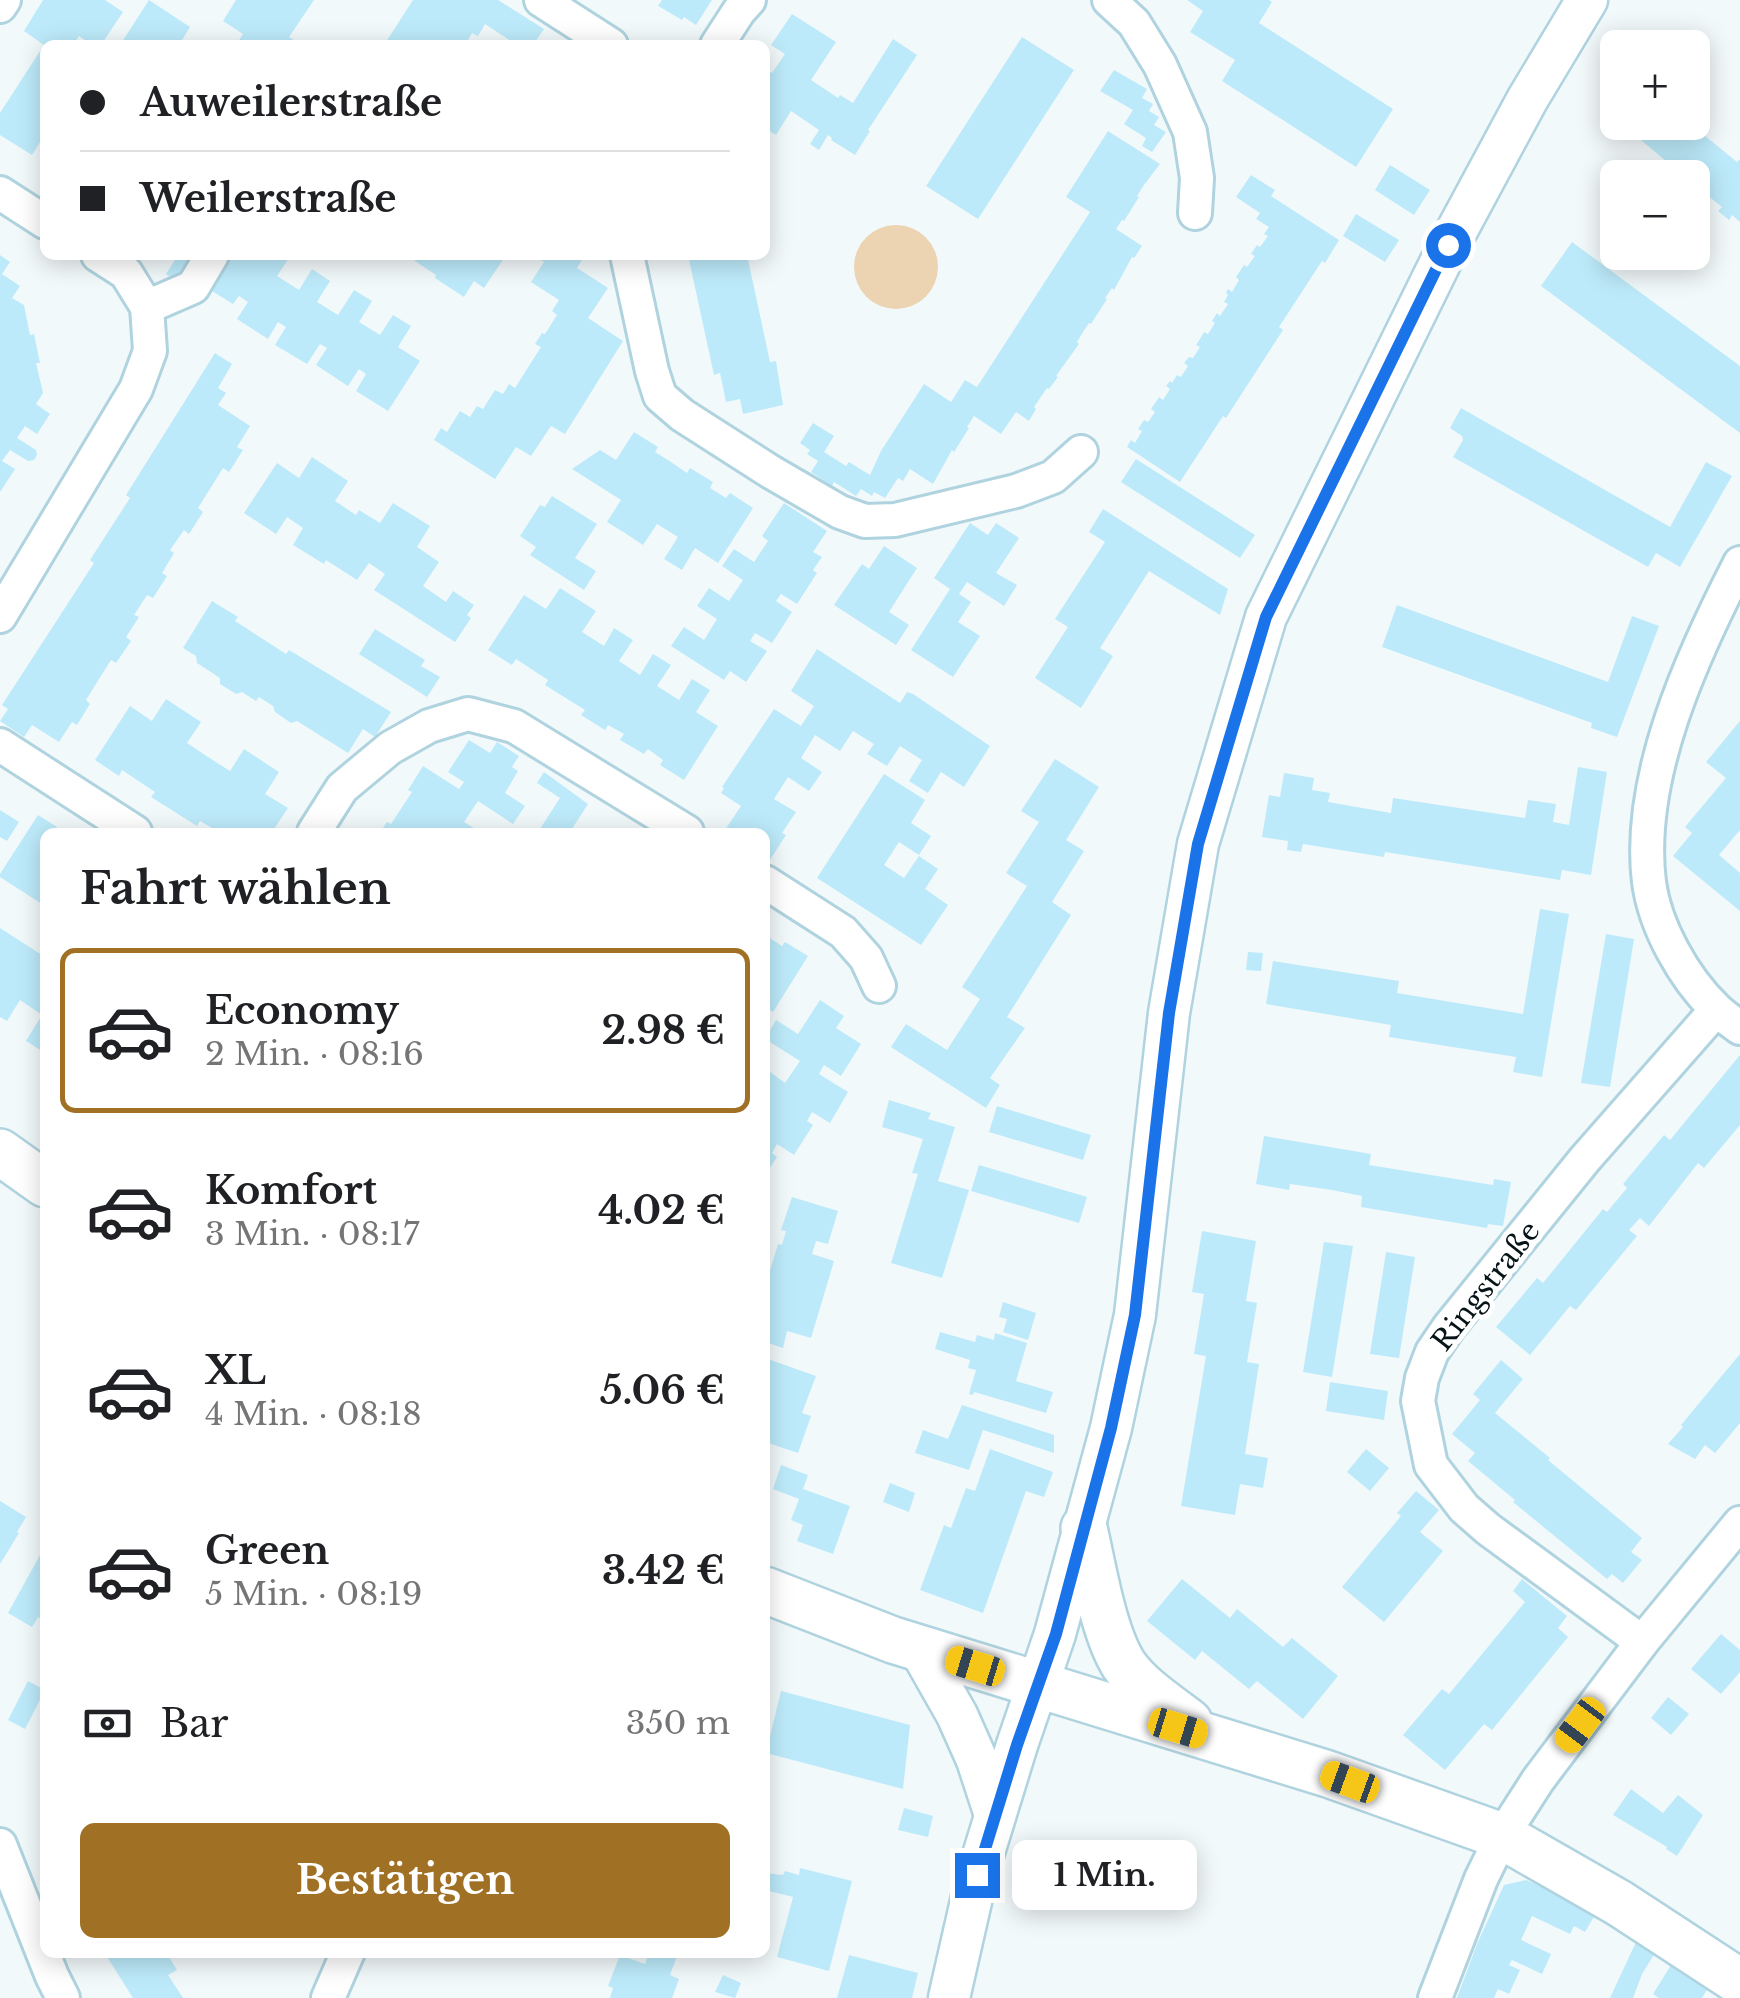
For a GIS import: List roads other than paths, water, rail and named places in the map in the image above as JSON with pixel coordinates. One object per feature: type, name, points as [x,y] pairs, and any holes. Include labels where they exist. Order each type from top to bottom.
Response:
[{"type":"main road","points":[[0,1152],[40,1180]]},
{"type":"main road","points":[[1084,1528],[1104,1615],[1124,1664],[1140,1683],[1211,1738]]},
{"type":"main road","points":[[770,1592],[919,1648],[1328,1774],[1502,1836],[1619,1902],[1740,1982]]},
{"type":"street","points":[[542,0],[603,40]]},
{"type":"street","points":[[720,40],[749,0]]},
{"type":"street","points":[[1109,0],[1143,37],[1190,132],[1197,178],[1196,213]]},
{"type":"street","points":[[949,1998],[977,1875],[1056,1634],[1111,1428],[1135,1315],[1169,1013],[1198,844],[1266,617],[1448,245],[1526,100],[1587,0]]},
{"type":"street","points":[[0,193],[40,219]]},
{"type":"street","points":[[0,616],[136,390],[150,351],[147,307],[126,273],[106,260]]},
{"type":"street","points":[[147,307],[193,287],[209,260]]},
{"type":"street","points":[[628,260],[660,396],[742,453],[840,512],[866,521],[895,520],[1016,492],[1053,477],[1081,452]]},
{"type":"street","name":"Ringstraße","points":[[1642,1642],[1464,1508],[1431,1465],[1418,1401],[1432,1352],[1585,1160],[1728,1019],[1688,974],[1670,942],[1652,896],[1647,854],[1650,808],[1673,715],[1710,622],[1740,563]]},
{"type":"street","points":[[317,828],[342,788],[390,748],[430,726],[468,714],[514,726],[680,828]]},
{"type":"street","points":[[0,745],[129,828]]},
{"type":"street","points":[[770,885],[843,932],[866,958],[879,986]]},
{"type":"street","points":[[1436,1998],[1481,1879],[1502,1836],[1538,1780],[1642,1642],[1740,1523]]},
{"type":"street","points":[[919,1648],[957,1715],[995,1815]]},
{"type":"street","points":[[0,1845],[40,1946]]},
{"type":"street","points":[[45,1958],[63,1998]]},
{"type":"street","points":[[328,1998],[345,1958]]}]
